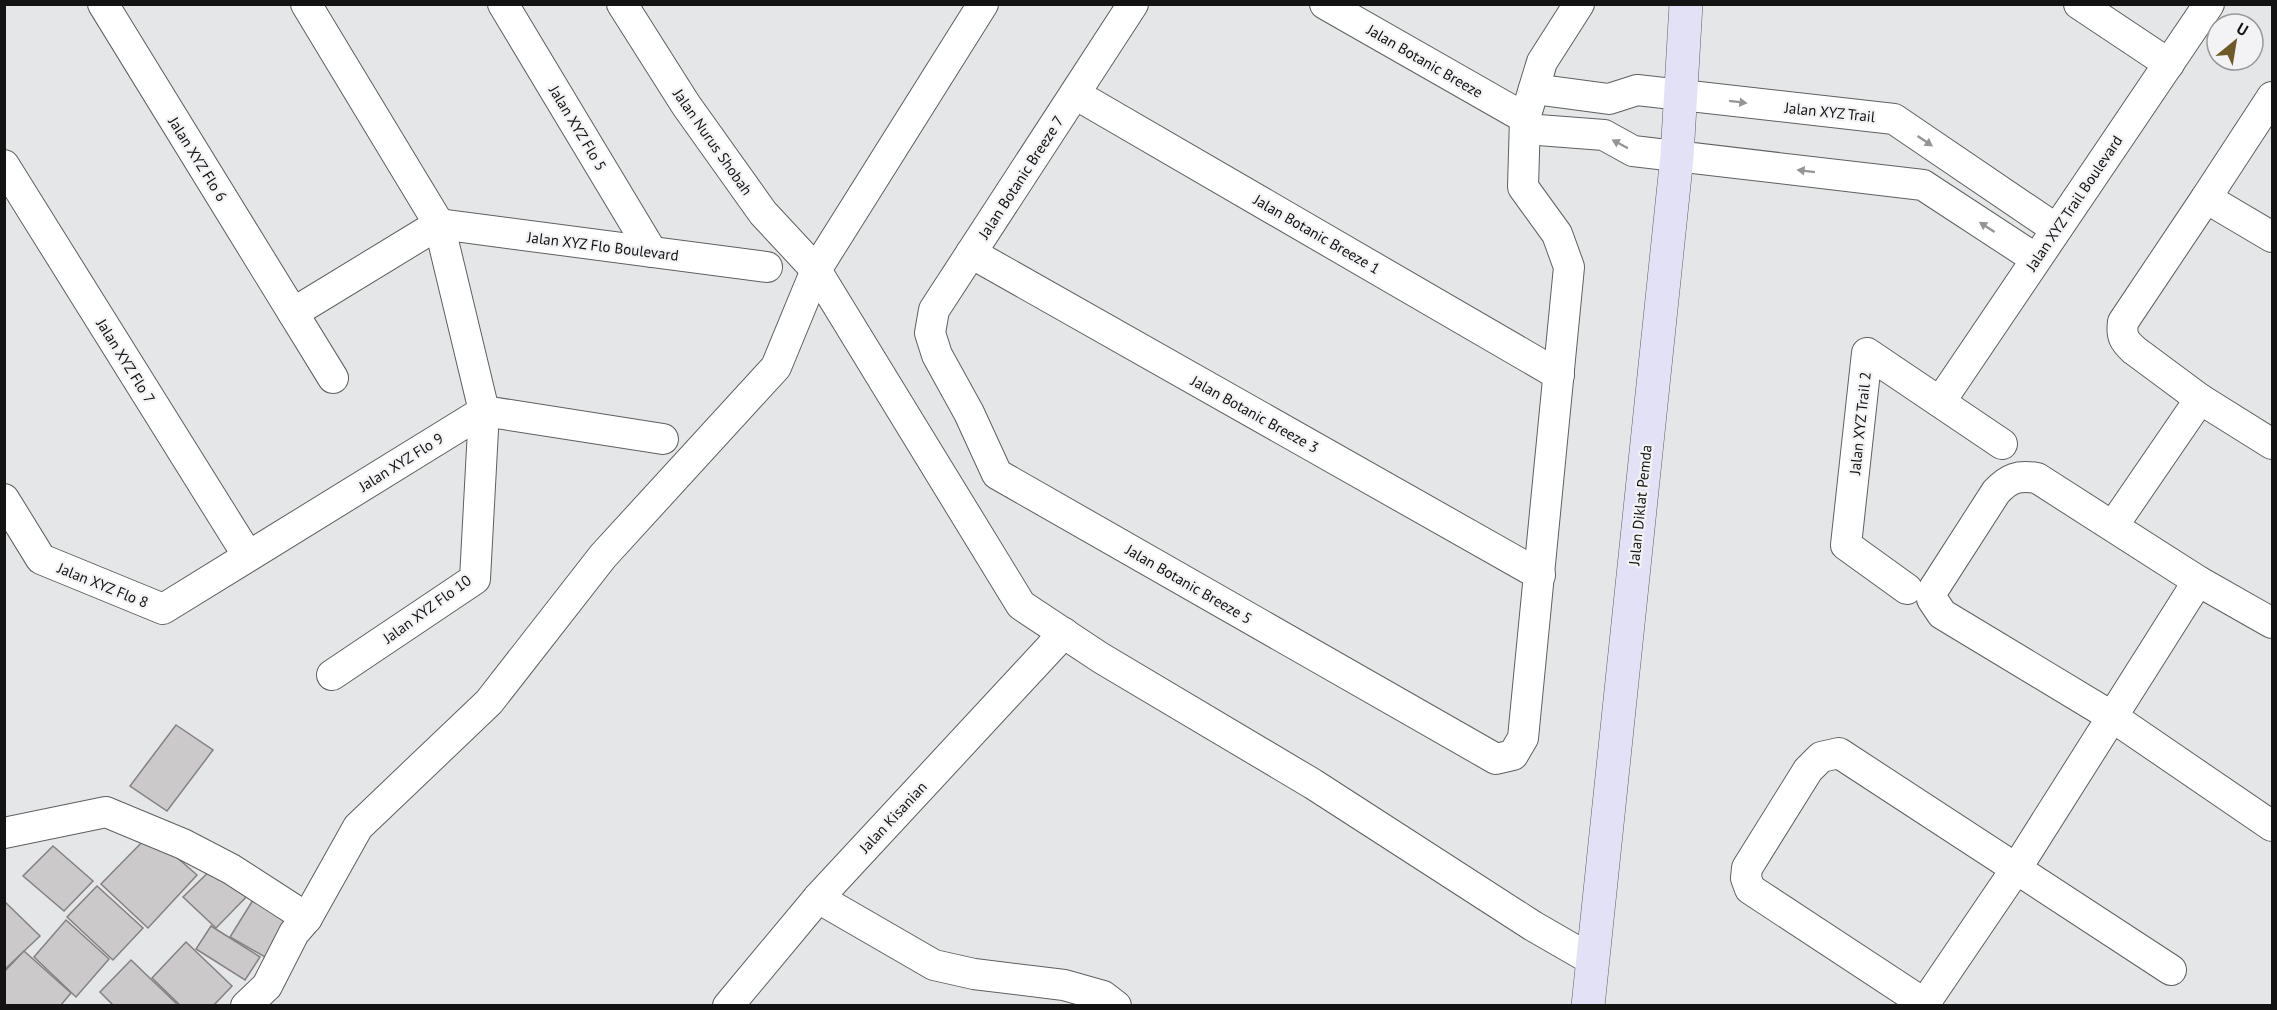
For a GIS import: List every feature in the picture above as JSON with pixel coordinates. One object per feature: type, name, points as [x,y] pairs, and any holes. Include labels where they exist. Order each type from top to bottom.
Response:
[{"type":"street","name":"Jalan XYZ Flo 6","points":[[103,4],[333,378]]},
{"type":"street","points":[[306,4],[439,224],[484,411],[663,439]]},
{"type":"street","name":"Jalan XYZ Flo 5","points":[[503,4],[652,252]]},
{"type":"street","name":"Jalan Nurus Shobah","points":[[622,4],[686,105],[763,213],[816,270],[1021,605],[1101,658],[1313,784],[1533,926],[1592,960]]},
{"type":"street","points":[[246,1005],[267,987],[294,933],[307,918],[358,827],[489,702],[603,556],[776,367],[816,270],[983,4]]},
{"type":"street","name":"Jalan Botanic Breeze 7","points":[[937,356],[930,333],[934,310],[1133,4]]},
{"type":"street","name":"Jalan Botanic Breeze","points":[[1325,4],[1525,124],[1604,135],[1633,151],[1677,156]]},
{"type":"street","points":[[1540,575],[1569,267],[1557,234],[1523,187],[1525,124],[1542,62],[1579,4]]},
{"type":"street","name":"Jalan Diklat Pemda","points":[[1590,1004],[1592,960],[1677,156],[1686,4]]},
{"type":"street","points":[[2079,4],[2169,64]]},
{"type":"street","name":"Jalan XYZ Trail Boulevard","points":[[1940,402],[2209,4]]},
{"type":"street","points":[[1534,89],[1609,99],[1637,90],[1679,95]]},
{"type":"street","name":"Jalan Botanic Breeze 1","points":[[1075,94],[1559,375]]},
{"type":"street","name":"Jalan XYZ Trail","points":[[1679,95],[1894,120],[2056,229]]},
{"type":"street","points":[[2272,97],[2123,322],[2121,332],[2125,342],[2134,350],[2200,399],[2272,444]]},
{"type":"street","points":[[1677,156],[1923,185],[2036,259]]},
{"type":"street","name":"Jalan XYZ Flo 7","points":[[4,165],[248,556]]},
{"type":"street","points":[[2206,198],[2272,237]]},
{"type":"street","points":[[293,313],[439,224]]},
{"type":"street","name":"Jalan XYZ Flo Boulevard","points":[[439,224],[767,267]]},
{"type":"street","name":"Jalan Botanic Breeze 3","points":[[971,253],[1540,575]]},
{"type":"street","name":"Jalan XYZ Trail 2","points":[[1907,589],[1846,545],[1868,353],[2002,444]]},
{"type":"street","name":"Jalan Botanic Breeze 5","points":[[937,356],[969,413],[997,474],[1496,759],[1513,755],[1523,738],[1540,575]]},
{"type":"street","points":[[2114,526],[2200,399]]},
{"type":"street","name":"Jalan XYZ Flo 9","points":[[163,609],[484,411]]},
{"type":"street","name":"Jalan XYZ Flo 10","points":[[332,675],[475,579],[484,411]]},
{"type":"street","points":[[2272,623],[2198,581],[2037,478],[2020,476],[2007,481],[1996,492],[1933,590],[1932,599],[1935,608],[1942,614],[2111,716],[2272,826]]},
{"type":"street","name":"Jalan XYZ Flo 8","points":[[5,502],[41,560],[163,609]]},
{"type":"street","points":[[2170,970],[2016,869],[1839,753],[1821,757],[1808,770],[1747,868],[1746,878],[1750,889],[1925,1005],[2016,869],[2198,581]]},
{"type":"street","name":"Jalan Kisanian","points":[[728,1005],[818,898],[1064,633]]},
{"type":"street","points":[[4,833],[106,812],[183,844],[231,869],[307,918]]},
{"type":"street","points":[[818,898],[934,965],[974,974],[1064,985],[1103,996],[1116,1005]]},
{"type":"building","points":[[176,725],[213,750],[167,811],[130,786]]},
{"type":"building","points":[[150,834],[197,875],[148,928],[101,884]]},
{"type":"building","points":[[53,846],[93,881],[64,911],[23,876]]},
{"type":"building","points":[[218,863],[251,892],[216,928],[183,897]]},
{"type":"building","points":[[97,886],[143,928],[113,960],[67,917]]},
{"type":"building","points":[[258,892],[300,916],[274,962],[230,937]]},
{"type":"building","points":[[4,901],[40,936],[4,970]]},
{"type":"building","points":[[66,920],[109,959],[76,997],[34,957]]},
{"type":"building","points":[[211,926],[260,957],[245,980],[196,949]]},
{"type":"building","points":[[186,942],[232,986],[213,1006],[181,1006],[152,978]]},
{"type":"building","points":[[24,951],[71,993],[60,1006],[4,1006],[4,972]]},
{"type":"building","points":[[131,960],[179,1006],[114,1006],[100,992]]}]
